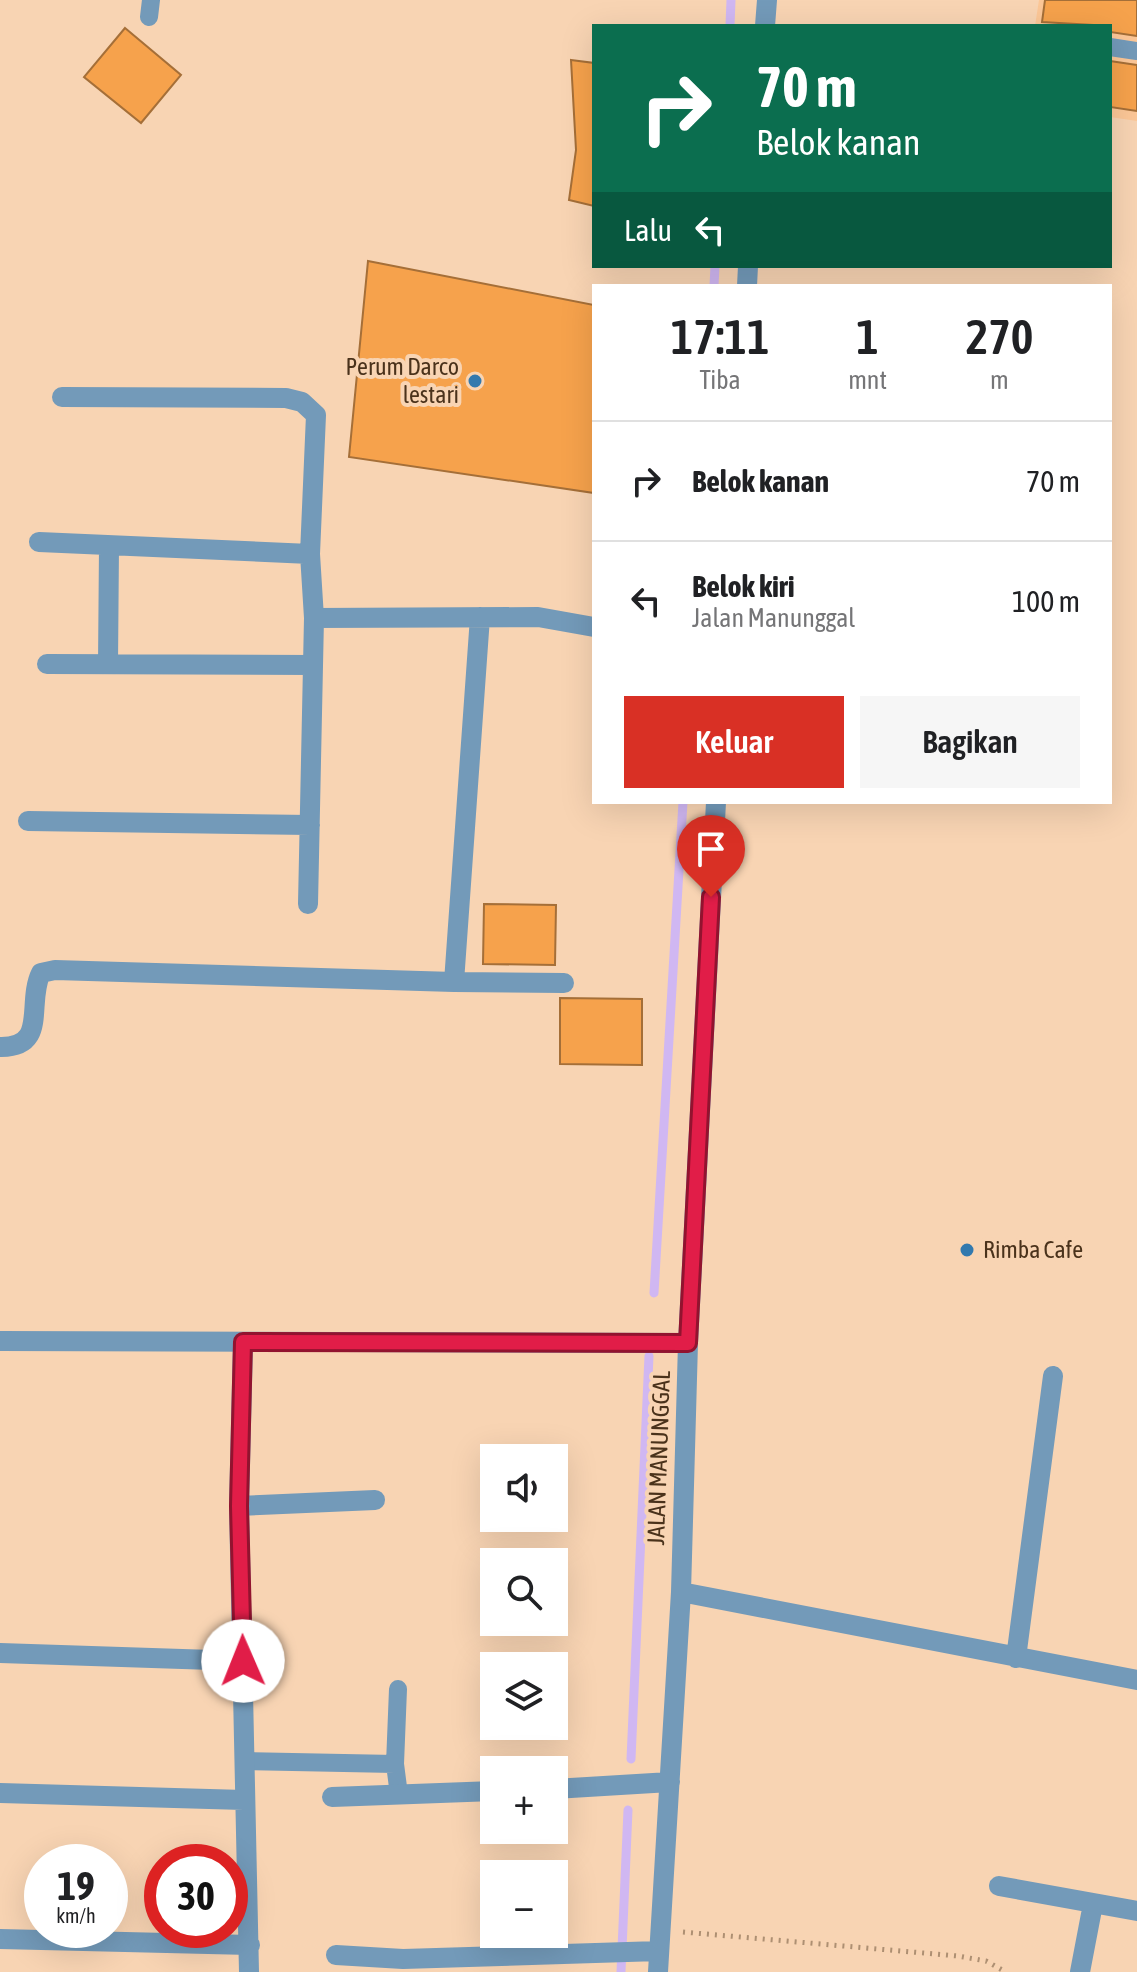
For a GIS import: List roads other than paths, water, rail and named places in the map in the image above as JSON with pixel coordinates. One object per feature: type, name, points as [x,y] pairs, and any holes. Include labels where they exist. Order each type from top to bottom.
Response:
[{"type":"street","points":[[765,24],[767,0]]},
{"type":"street","points":[[62,397],[286,398],[302,402],[316,415],[310,554],[314,618],[308,904]]},
{"type":"street","points":[[39,542],[310,554]]},
{"type":"street","points":[[108,664],[109,546]]},
{"type":"street","points":[[454,982],[480,617]]},
{"type":"street","points":[[314,618],[538,617],[592,624]]},
{"type":"street","points":[[47,664],[313,665]]},
{"type":"street","name":"JALAN MANUNGGAL","points":[[658,1972],[681,1592],[688,1343],[716,804]]},
{"type":"street","points":[[28,821],[310,825]]},
{"type":"street","points":[[0,1047],[15,1047],[26,1041],[32,1031],[36,984],[41,973],[55,970],[564,983]]},
{"type":"street","points":[[0,1341],[688,1343]]},
{"type":"street","points":[[243,1342],[239,1506],[249,1972]]},
{"type":"street","points":[[1016,1658],[1053,1376]]},
{"type":"street","points":[[239,1506],[375,1500]]},
{"type":"street","points":[[681,1592],[1137,1680]]},
{"type":"street","points":[[0,1653],[243,1661]]},
{"type":"street","points":[[568,1788],[670,1782]]},
{"type":"street","points":[[332,1797],[480,1792]]},
{"type":"street","points":[[0,1793],[244,1800]]},
{"type":"street","points":[[999,1886],[1137,1911]]},
{"type":"street","points":[[1080,1972],[1093,1904]]},
{"type":"street","points":[[0,1939],[250,1945]]},
{"type":"street","points":[[336,1955],[403,1959],[660,1941]]},
{"type":"lane","points":[[1112,47],[1137,51]]},
{"type":"lane","points":[[398,1689],[395,1764],[399,1795]]},
{"type":"lane","points":[[244,1761],[395,1764]]},
{"type":"waterway","points":[[730,24],[731,0]]},
{"type":"waterway","points":[[714,284],[715,268]]},
{"type":"waterway","points":[[654,1293],[683,804]]},
{"type":"waterway","points":[[631,1759],[649,1356]]},
{"type":"waterway","points":[[621,1972],[628,1810]]},
{"type":"place","name":"Perum Darco lestari","points":[[475,381]]},
{"type":"place","name":"Rimba Cafe","points":[[967,1250]]}]
